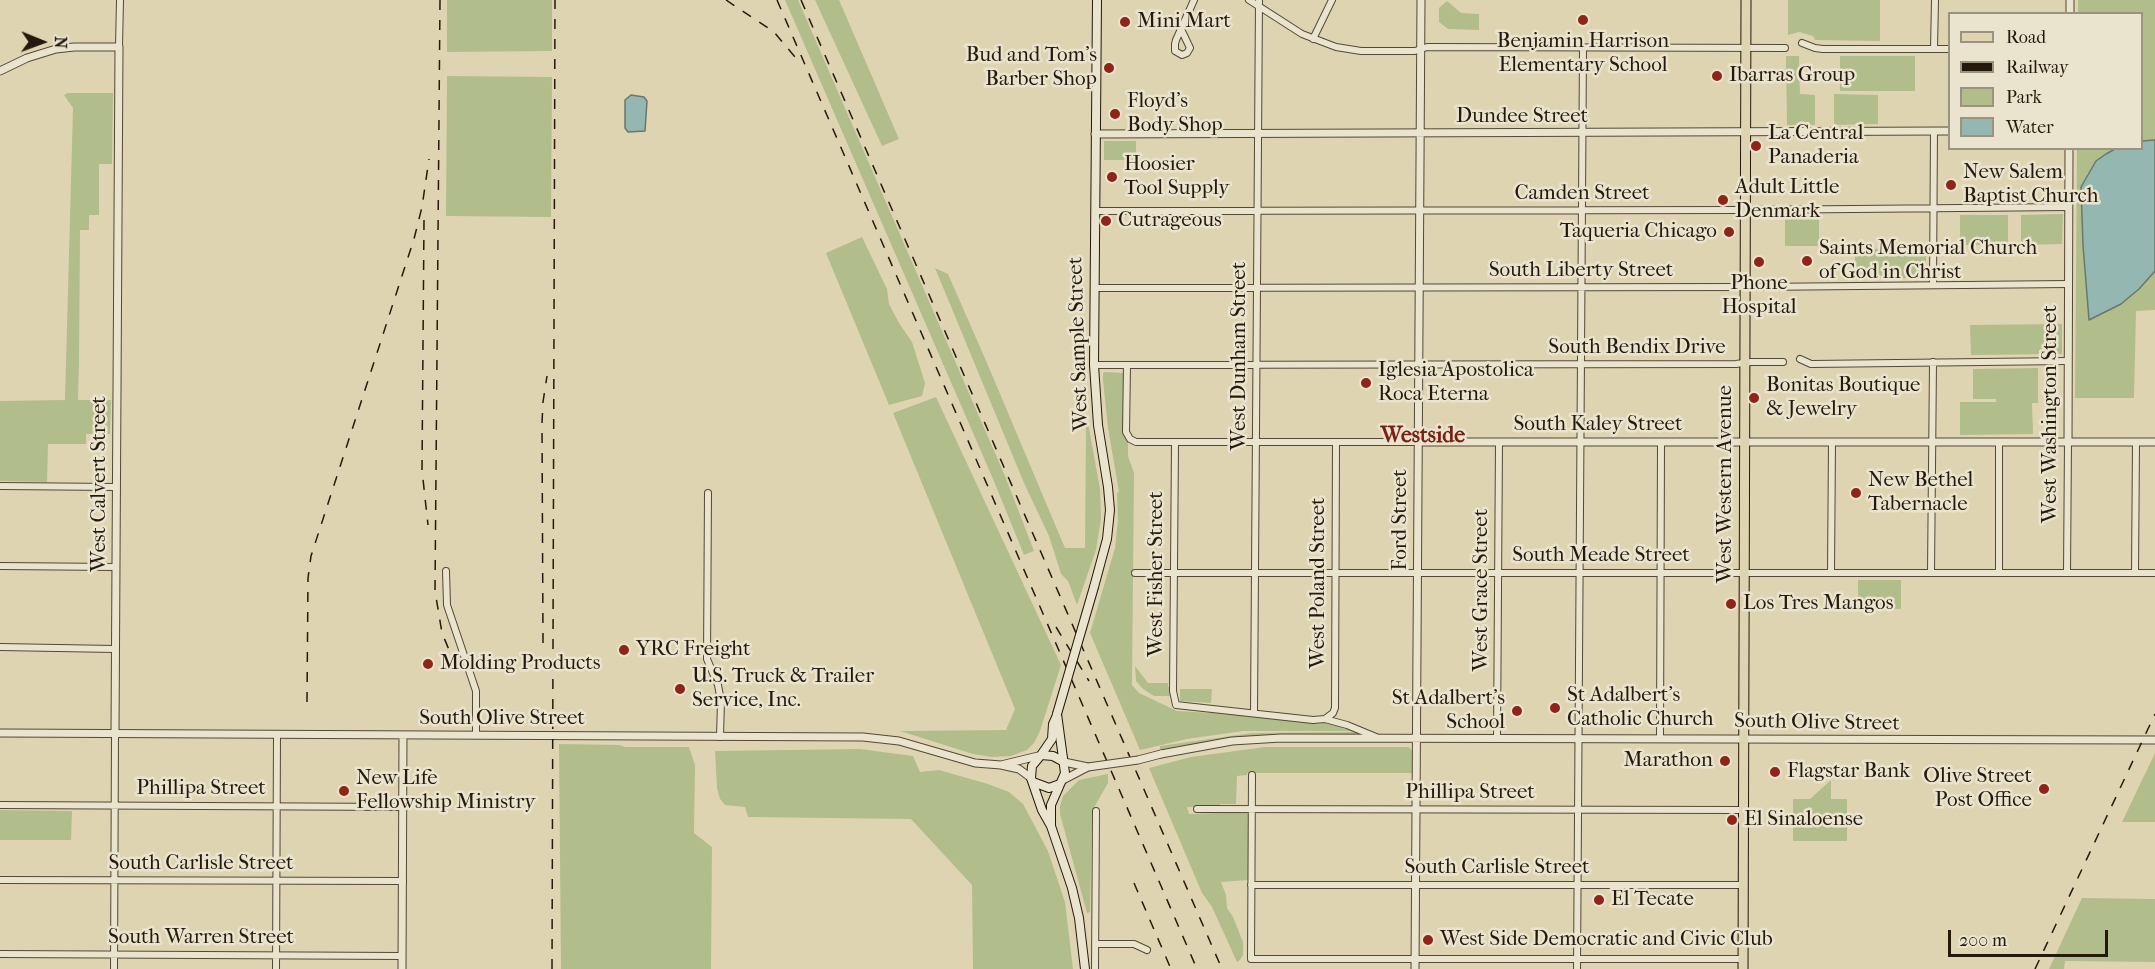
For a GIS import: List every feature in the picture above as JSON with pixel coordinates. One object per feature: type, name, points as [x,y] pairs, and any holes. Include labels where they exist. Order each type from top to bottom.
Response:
[{"type":"main road","name":"West Sample Street","points":[[1039,755],[1052,739],[1053,724],[1104,552],[1110,510],[1098,425],[1094,365],[1096,0]]},
{"type":"main road","name":"West Western Avenue","points":[[1743,964],[1746,0]]},
{"type":"main road","name":"West Sample Street","points":[[1057,714],[1064,762]]},
{"type":"main road","points":[[1052,826],[1042,810],[1032,780],[1032,766],[1039,755],[1053,756],[1064,762],[1062,782],[1051,805],[1052,826],[1077,906],[1085,969]]},
{"type":"main road","points":[[1032,780],[1049,788],[1062,782]]},
{"type":"street","name":"West Calvert Street","points":[[114,969],[120,0]]},
{"type":"street","points":[[1181,29],[1194,0]]},
{"type":"street","points":[[1249,0],[1259,3],[1302,34],[1336,47],[1361,51],[1415,51],[1427,47],[1785,48]]},
{"type":"street","points":[[1313,39],[1332,0]]},
{"type":"street","name":"Ford Street","points":[[1415,969],[1421,0]]},
{"type":"street","points":[[1934,49],[1935,0]]},
{"type":"street","name":"West Dunham Street","points":[[1254,712],[1259,3]]},
{"type":"street","points":[[1802,43],[1823,49],[1948,49]]},
{"type":"street","points":[[0,71],[27,58],[56,49],[119,47]]},
{"type":"street","points":[[1577,969],[1583,47]]},
{"type":"street","points":[[1933,285],[1934,131]]},
{"type":"street","name":"Dundee Street","points":[[1095,134],[1948,131]]},
{"type":"street","name":"West Washington Street","points":[[2067,573],[2069,150]]},
{"type":"street","name":"Camden Street","points":[[1095,211],[2069,207]]},
{"type":"street","name":"South Liberty Street","points":[[1094,288],[2069,284]]},
{"type":"street","points":[[1800,359],[1811,363],[2068,361]]},
{"type":"street","name":"South Bendix Drive","points":[[1094,365],[1783,362]]},
{"type":"street","points":[[1931,573],[1933,362]]},
{"type":"street","name":"South Kaley Street","points":[[1127,365],[1126,432],[1130,439],[1136,442],[2155,442]]},
{"type":"street","name":"West Fisher Street","points":[[1175,442],[1173,691],[1176,705]]},
{"type":"street","name":"West Poland Street","points":[[1335,708],[1336,442]]},
{"type":"street","name":"West Grace Street","points":[[1497,739],[1499,442]]},
{"type":"street","points":[[1660,739],[1661,442]]},
{"type":"street","points":[[1831,573],[1832,442]]},
{"type":"street","points":[[1999,442],[1999,573]]},
{"type":"street","points":[[2135,573],[2136,442]]},
{"type":"street","points":[[0,486],[116,487]]},
{"type":"street","points":[[708,493],[706,659],[718,685],[721,701],[720,737]]},
{"type":"street","points":[[0,566],[116,567]]},
{"type":"street","points":[[446,571],[447,605],[476,691],[476,735]]},
{"type":"street","name":"South Meade Street","points":[[1135,573],[2155,573]]},
{"type":"street","points":[[0,647],[115,649]]},
{"type":"street","name":"South Olive Street","points":[[1176,705],[1312,720],[1325,719],[1380,738]]},
{"type":"street","points":[[1325,719],[1333,713],[1335,708]]},
{"type":"street","points":[[1335,708],[1342,723]]},
{"type":"street","name":"South Olive Street","points":[[0,733],[877,738],[907,743],[975,763],[1018,769],[1032,780]]},
{"type":"street","points":[[276,969],[277,734]]},
{"type":"street","points":[[402,969],[404,735]]},
{"type":"street","name":"South Olive Street","points":[[1064,762],[1088,767],[1252,739],[2153,740]]},
{"type":"street","name":"South Olive Street","points":[[1001,765],[1039,755]]},
{"type":"street","name":"South Olive Street","points":[[1062,782],[1088,767]]},
{"type":"street","points":[[1252,775],[1251,959],[1577,959],[1743,964]]},
{"type":"street","name":"Phillipa Street","points":[[0,805],[403,807]]},
{"type":"street","name":"Phillipa Street","points":[[1197,809],[1743,810]]},
{"type":"street","points":[[1095,969],[1096,811]]},
{"type":"street","name":"South Carlisle Street","points":[[0,879],[403,881]]},
{"type":"street","name":"South Carlisle Street","points":[[1251,885],[1743,885]]},
{"type":"street","points":[[1095,944],[1134,944],[1147,950]]},
{"type":"street","name":"South Warren Street","points":[[0,954],[402,956]]},
{"type":"green space","points":[[447,0],[552,0],[552,51],[447,52]]},
{"type":"green space","points":[[785,0],[798,0],[1005,476],[1034,551],[1024,555]]},
{"type":"green space","points":[[815,0],[839,0],[899,139],[882,146]]},
{"type":"green space","points":[[1788,0],[1880,0],[1880,41],[1815,40],[1813,36],[1799,32],[1788,35]]},
{"type":"green space","points":[[2078,0],[2155,0],[2155,310],[2136,311],[2134,398],[2075,398],[2077,150],[2143,150],[2143,12],[2078,12]]},
{"type":"green space","points":[[1447,1],[1461,13],[1479,14],[1479,30],[1448,29],[1439,22],[1439,8]]},
{"type":"green space","points":[[1786,56],[1799,56],[1800,94],[1815,95],[1815,125],[1787,125]]},
{"type":"green space","points":[[1840,56],[1915,56],[1915,91],[1840,91]]},
{"type":"green space","points":[[447,76],[552,77],[551,217],[446,216]]},
{"type":"green space","points":[[68,93],[113,93],[112,164],[99,164],[99,215],[89,215],[89,230],[80,230],[78,400],[111,400],[110,434],[86,434],[86,444],[48,444],[47,482],[0,481],[0,401],[65,400],[73,108],[64,95]]},
{"type":"green space","points":[[1834,94],[1878,95],[1878,124],[1834,125]]},
{"type":"green space","points":[[1104,141],[1136,141],[1136,160],[1104,160]]},
{"type":"green space","points":[[2063,214],[2062,244],[2021,245],[2021,215]]},
{"type":"green space","points":[[1960,215],[2008,215],[2008,245],[1960,245]]},
{"type":"green space","points":[[1785,216],[1819,216],[1819,246],[1785,246]]},
{"type":"green space","points":[[862,237],[887,289],[889,304],[912,342],[925,383],[922,396],[889,405],[826,253]]},
{"type":"green space","points":[[1926,248],[1926,278],[1855,279],[1855,249]]},
{"type":"green space","points":[[935,268],[948,274],[1065,548],[1085,548],[1086,423],[1088,423],[1100,489],[1101,519],[1096,550],[1077,605],[1068,581],[1061,574],[1049,536],[1024,483]]},
{"type":"green space","points":[[2062,324],[2062,354],[1971,355],[1970,325]]},
{"type":"green space","points":[[2038,368],[2038,403],[2032,403],[2033,434],[1960,435],[1960,402],[1996,402],[1996,399],[1973,399],[1973,369]]},
{"type":"green space","points":[[1105,372],[1124,373],[1124,435],[1128,440],[1128,456],[1134,473],[1132,685],[1139,693],[1177,711],[1263,716],[1319,724],[1327,722],[1352,731],[1243,731],[1187,739],[1140,750],[1090,633],[1115,548],[1118,520],[1117,493],[1119,492],[1108,428],[1103,380]]},
{"type":"green space","points":[[936,397],[1061,665],[1034,743],[1027,750],[1011,756],[992,757],[973,754],[900,731],[1006,730],[1015,709],[893,413]]},
{"type":"green space","points":[[1858,580],[1901,580],[1901,609],[1858,609]]},
{"type":"green space","points":[[1135,666],[1148,683],[1168,683],[1168,687],[1171,687],[1170,696],[1154,696],[1143,689],[1136,681]]},
{"type":"green space","points":[[1180,689],[1212,689],[1211,703],[1180,701]]},
{"type":"green space","points":[[1354,730],[1363,735],[1258,735],[1160,749],[1160,746],[1252,733],[1353,732]]},
{"type":"green space","points":[[559,744],[689,747],[695,765],[694,833],[712,847],[711,969],[561,969]]},
{"type":"green space","points":[[1265,747],[1409,747],[1413,752],[1412,773],[1247,773],[1247,775],[1237,776],[1236,804],[1220,804],[1219,807],[1187,807],[1189,814],[1245,812],[1249,814],[1248,880],[1221,882],[1226,895],[1227,908],[1243,942],[1243,955],[1237,962],[1212,907],[1202,893],[1149,768],[1191,757]]},
{"type":"green space","points":[[860,749],[913,756],[920,772],[939,770],[988,784],[1009,792],[1023,804],[1048,851],[1065,902],[1073,969],[973,969],[972,885],[911,819],[748,817],[745,807],[725,805],[720,799],[717,788],[715,751]]},
{"type":"green space","points":[[2155,753],[2155,822],[2122,822]]},
{"type":"green space","points":[[1108,774],[1108,783],[1092,811],[1090,912],[1087,913],[1060,814],[1060,806],[1063,796],[1079,780]]},
{"type":"green space","points":[[1831,780],[1831,799],[1847,799],[1847,841],[1793,841],[1793,799],[1810,799]]},
{"type":"green space","points":[[0,810],[72,811],[71,840],[0,840]]},
{"type":"green space","points":[[2082,898],[2155,899],[2155,962],[2065,961],[2064,969],[2049,969]]},
{"type":"water","points":[[631,95],[644,97],[647,101],[645,131],[628,132],[625,128],[625,100]]},
{"type":"water","points":[[2155,140],[2155,271],[2121,304],[2089,320],[2081,187],[2096,161],[2113,150],[2143,150],[2143,141]]},
{"type":"railway","points":[[440,0],[435,591],[442,633],[457,669]]},
{"type":"railway","points":[[552,969],[555,0]]},
{"type":"railway","points":[[726,0],[774,32],[795,57]]},
{"type":"railway","points":[[777,0],[1197,969]]},
{"type":"railway","points":[[801,0],[1222,969]]},
{"type":"railway","points":[[307,702],[308,578],[311,556],[414,239],[422,207],[429,159]]},
{"type":"railway","points":[[424,220],[422,470],[428,525]]},
{"type":"railway","points":[[543,643],[542,423],[547,376]]},
{"type":"railway","points":[[1056,627],[1089,681]]},
{"type":"railway","points":[[2035,969],[2155,714]]},
{"type":"railway","points":[[1134,883],[1171,969]]},
{"type":"place","name":"Benjamin Harrison Elementary School","points":[[1583,20]]},
{"type":"place","name":"Mini Mart","points":[[1125,22]]},
{"type":"place","name":"Bud and Tom's Barber Shop","points":[[1109,68]]},
{"type":"place","name":"Ibarras Group","points":[[1717,76]]},
{"type":"place","name":"Floyd's Body Shop","points":[[1115,114]]},
{"type":"place","name":"La Central Panaderia","points":[[1756,146]]},
{"type":"place","name":"Hoosier Tool Supply","points":[[1112,177]]},
{"type":"place","name":"New Salem Baptist Church","points":[[1951,185]]},
{"type":"place","name":"Adult Little Denmark","points":[[1723,200]]},
{"type":"place","name":"Cutrageous","points":[[1106,221]]},
{"type":"place","name":"Taqueria Chicago","points":[[1729,232]]},
{"type":"place","name":"Saints Memorial Church of God in Christ","points":[[1807,261]]},
{"type":"place","name":"Phone Hospital","points":[[1759,262]]},
{"type":"place","name":"Iglesia Apostolica Roca Eterna","points":[[1366,383]]},
{"type":"place","name":"Bonitas Boutique & Jewelry","points":[[1754,398]]},
{"type":"place","name":"New Bethel Tabernacle","points":[[1856,493]]},
{"type":"place","name":"Los Tres Mangos","points":[[1731,604]]},
{"type":"place","name":"YRC Freight","points":[[624,650]]},
{"type":"place","name":"Molding Products","points":[[428,664]]},
{"type":"place","name":"U.S. Truck & Trailer Service, Inc.","points":[[680,689]]},
{"type":"place","name":"St Adalbert's Catholic Church","points":[[1555,708]]},
{"type":"place","name":"St Adalbert's School","points":[[1517,711]]},
{"type":"place","name":"Marathon","points":[[1725,761]]},
{"type":"place","name":"Flagstar Bank","points":[[1775,772]]},
{"type":"place","name":"Olive Street Post Office","points":[[2044,789]]},
{"type":"place","name":"New Life Fellowship Ministry","points":[[344,791]]},
{"type":"place","name":"El Sinaloense","points":[[1732,820]]},
{"type":"place","name":"El Tecate","points":[[1599,900]]},
{"type":"place","name":"West Side Democratic and Civic Club","points":[[1428,940]]},
{"type":"district","name":"Westside","points":[[1423,437]]}]
